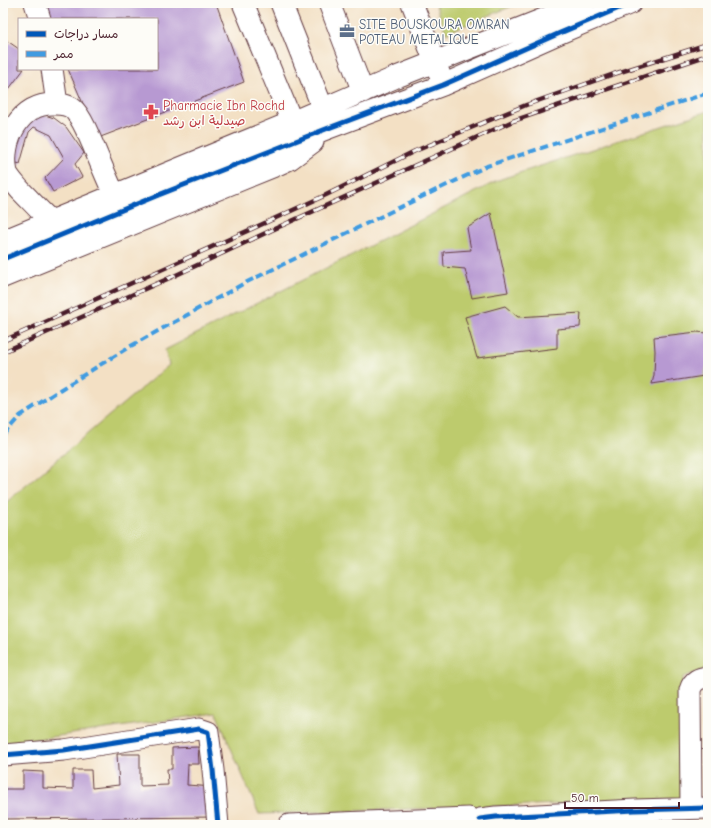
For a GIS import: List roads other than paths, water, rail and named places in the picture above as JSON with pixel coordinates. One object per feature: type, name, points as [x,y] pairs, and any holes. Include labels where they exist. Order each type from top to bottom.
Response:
[{"type":"street","points":[[35,3],[40,18]]},
{"type":"street","points":[[243,3],[292,122]]},
{"type":"street","points":[[281,3],[324,119]]},
{"type":"street","points":[[329,3],[363,92]]},
{"type":"street","points":[[412,3],[443,85]]},
{"type":"street","points":[[3,277],[277,165],[303,150],[324,119],[363,92],[434,62],[584,3]]},
{"type":"street","points":[[3,259],[163,193],[324,119],[443,85],[552,36],[632,3]]},
{"type":"street","points":[[52,70],[57,104]]},
{"type":"street","points":[[52,222],[30,201],[7,173],[4,159],[6,135],[19,118],[38,106],[46,103],[57,104],[70,106],[75,110],[81,119],[115,196]]},
{"type":"street","points":[[3,241],[292,122],[324,119]]},
{"type":"street","points":[[290,825],[474,822],[636,817],[700,808],[700,742],[691,686],[697,680],[708,677]]},
{"type":"street","points":[[3,755],[64,750],[199,729],[208,732],[218,825]]},
{"type":"railway","points":[[3,341],[326,195],[415,151],[526,105],[614,74],[708,44]]},
{"type":"railway","points":[[3,352],[174,276],[513,121],[708,55]]},
{"type":"place","name":"SITE BOUSKOURA OMRAN POTEAU METALIQUE","points":[[347,31]]},
{"type":"place","name":"Pharmacie Ibn Rochd صيدلية ابن رشد","points":[[151,112]]}]
